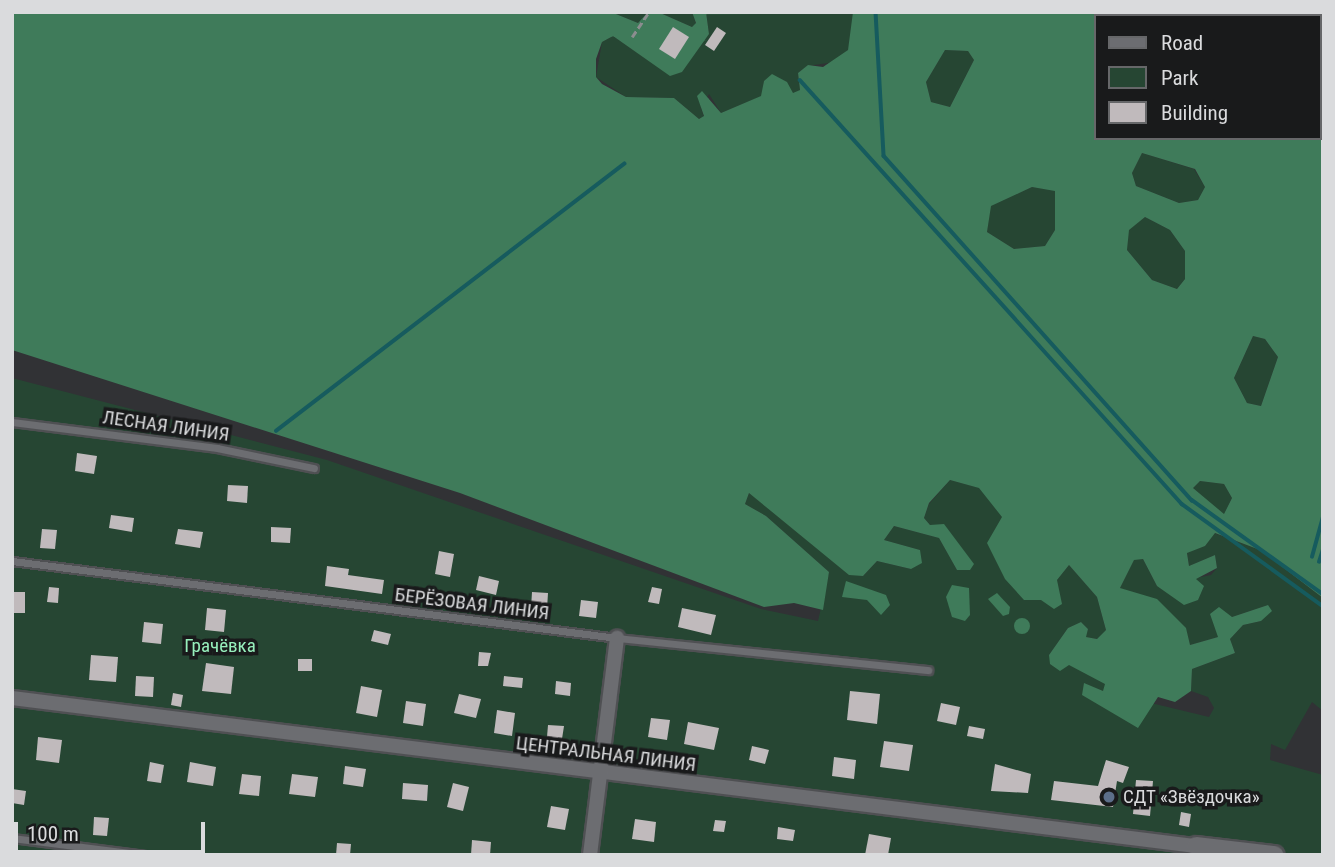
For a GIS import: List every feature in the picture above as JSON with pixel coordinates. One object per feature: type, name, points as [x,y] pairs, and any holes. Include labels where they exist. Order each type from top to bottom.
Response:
[{"type":"street","points":[[590,855],[617,638]]},
{"type":"street","name":"ЦЕНТРАЛЬНАЯ ЛИНИЯ","points":[[12,698],[601,774],[1133,835],[1195,850]]},
{"type":"street","points":[[1195,850],[1274,855]]},
{"type":"lane","name":"ЛЕСНАЯ ЛИНИЯ","points":[[12,422],[217,448],[314,468]]},
{"type":"lane","name":"БЕРЁЗОВАЯ ЛИНИЯ","points":[[12,562],[617,638],[928,670]]},
{"type":"lane","points":[[12,838],[145,855]]},
{"type":"path","points":[[632,37],[649,12]]},
{"type":"green space","points":[[12,12],[611,12],[638,23],[648,12],[658,12],[692,27],[696,23],[692,12],[706,12],[709,34],[682,72],[670,76],[613,36],[602,42],[596,59],[596,77],[602,84],[626,97],[674,98],[699,119],[704,116],[697,96],[702,91],[721,113],[761,96],[764,81],[772,74],[787,82],[793,93],[800,90],[798,73],[808,65],[823,67],[848,50],[853,12],[1323,12],[1323,598],[1260,550],[1215,533],[1205,546],[1187,553],[1189,566],[1215,555],[1217,568],[1196,579],[1204,586],[1198,600],[1184,605],[1157,586],[1143,559],[1134,560],[1120,588],[1157,599],[1186,628],[1190,645],[1218,637],[1210,614],[1219,607],[1232,617],[1268,605],[1272,611],[1261,621],[1243,625],[1230,639],[1235,653],[1192,669],[1191,691],[1175,702],[1158,697],[1138,728],[1082,695],[1084,683],[1103,691],[1105,684],[1069,665],[1060,671],[1050,664],[1049,655],[1068,628],[1081,622],[1088,629],[1086,637],[1097,639],[1106,630],[1097,597],[1069,565],[1057,580],[1062,604],[1054,609],[1041,600],[1024,600],[1005,579],[987,543],[1002,517],[979,488],[950,480],[929,503],[924,518],[930,525],[944,524],[974,564],[970,570],[957,570],[939,538],[894,526],[884,540],[920,550],[922,563],[911,569],[877,561],[863,576],[849,575],[749,493],[745,504],[766,516],[829,572],[823,610],[794,603],[764,607],[460,493],[12,350]],"holes":[[[945,50],[968,51],[974,60],[950,107],[931,102],[926,82]],[[1142,153],[1195,169],[1205,187],[1198,200],[1179,203],[1136,186],[1132,173]],[[1032,187],[1055,191],[1055,230],[1045,246],[1014,249],[987,232],[991,206]],[[1145,217],[1170,230],[1185,251],[1185,279],[1177,289],[1152,280],[1127,250],[1129,230]],[[1253,336],[1265,339],[1278,357],[1261,406],[1247,403],[1234,378]],[[1200,481],[1224,484],[1232,498],[1224,514],[1193,488]]]},
{"type":"green space","points":[[611,12],[648,12],[638,23]]},
{"type":"green space","points":[[658,12],[692,12],[696,24],[692,27]]},
{"type":"green space","points":[[706,12],[853,12],[855,23],[848,50],[835,62],[807,66],[798,73],[800,90],[793,94],[764,81],[762,96],[721,113],[709,94],[701,108],[704,117],[699,119],[674,98],[626,97],[596,77],[602,42],[613,36],[670,75],[709,34]]},
{"type":"green space","points":[[945,50],[968,51],[974,60],[950,107],[931,102],[926,82]]},
{"type":"green space","points":[[1142,153],[1194,169],[1205,187],[1198,200],[1179,203],[1136,186],[1132,173]]},
{"type":"green space","points":[[1032,187],[1055,190],[1055,230],[1045,246],[1014,249],[987,232],[990,206]]},
{"type":"green space","points":[[1145,217],[1170,230],[1185,251],[1185,279],[1177,289],[1152,280],[1127,250],[1128,230]]},
{"type":"green space","points":[[1253,336],[1265,339],[1278,357],[1261,406],[1247,403],[1234,378]]},
{"type":"green space","name":"Грачёвка","points":[[12,378],[327,460],[761,609],[818,621],[829,572],[766,516],[745,504],[749,493],[863,576],[877,561],[911,569],[920,550],[884,540],[894,526],[939,538],[957,570],[970,570],[924,518],[929,504],[950,480],[980,488],[1057,580],[1069,565],[1097,597],[1106,630],[1098,639],[1085,637],[1088,629],[1081,622],[1068,628],[1049,655],[1151,703],[1209,717],[1214,708],[1208,697],[1191,691],[1192,669],[1235,653],[1230,639],[1243,625],[1261,621],[1268,605],[1232,617],[1218,637],[1190,645],[1120,588],[1134,559],[1143,559],[1157,586],[1211,575],[1217,568],[1215,555],[1189,566],[1187,552],[1205,546],[1214,533],[1260,550],[1323,598],[1323,711],[1312,702],[1285,750],[1271,744],[1270,760],[1323,775],[1323,855],[12,855]]},
{"type":"green space","points":[[1200,481],[1224,484],[1232,498],[1224,515],[1193,488]]},
{"type":"green space","points":[[846,581],[886,595],[890,605],[881,615],[867,600],[842,597]]},
{"type":"green space","points":[[952,585],[969,588],[970,615],[965,621],[952,617],[946,597]]},
{"type":"green space","points":[[997,593],[1010,607],[1009,614],[1003,616],[988,599]]},
{"type":"green space","points":[[1019,618],[1025,618],[1030,626],[1028,632],[1019,634],[1014,629],[1014,623]]},
{"type":"building","points":[[673,27],[689,37],[675,59],[659,49]]},
{"type":"building","points":[[717,27],[726,33],[714,51],[705,45]]},
{"type":"building","points":[[77,453],[97,456],[94,474],[75,471]]},
{"type":"building","points":[[228,485],[248,486],[247,503],[227,501]]},
{"type":"building","points":[[111,515],[134,518],[132,532],[109,528]]},
{"type":"building","points":[[271,527],[291,528],[290,543],[271,542]]},
{"type":"building","points":[[42,529],[57,530],[55,549],[40,548]]},
{"type":"building","points":[[178,529],[203,532],[200,548],[175,544]]},
{"type":"building","points":[[439,551],[454,554],[450,577],[435,574]]},
{"type":"building","points":[[327,566],[349,569],[348,575],[384,580],[382,594],[325,586]]},
{"type":"building","points":[[479,576],[499,581],[496,595],[476,590]]},
{"type":"building","points":[[49,587],[59,588],[58,603],[47,602]]},
{"type":"building","points":[[652,587],[662,589],[659,604],[648,602]]},
{"type":"building","points":[[12,592],[25,592],[25,613],[12,613]]},
{"type":"building","points":[[532,592],[548,593],[547,609],[531,608]]},
{"type":"building","points":[[581,600],[598,602],[596,618],[579,616]]},
{"type":"building","points":[[207,608],[226,610],[224,632],[205,630]]},
{"type":"building","points":[[682,608],[716,615],[711,635],[678,627]]},
{"type":"building","points":[[144,622],[163,624],[161,644],[142,642]]},
{"type":"building","points":[[374,630],[391,634],[388,645],[371,641]]},
{"type":"building","points":[[479,652],[491,653],[488,666],[478,666]]},
{"type":"building","points":[[91,655],[118,657],[116,682],[89,680]]},
{"type":"building","points":[[298,659],[312,659],[312,671],[298,671]]},
{"type":"building","points":[[206,663],[234,667],[231,694],[202,691]]},
{"type":"building","points":[[136,676],[154,677],[153,697],[135,696]]},
{"type":"building","points":[[504,676],[523,678],[522,688],[503,686]]},
{"type":"building","points":[[556,681],[571,683],[570,696],[555,694]]},
{"type":"building","points":[[361,686],[382,690],[377,717],[356,713]]},
{"type":"building","points":[[850,691],[880,694],[877,724],[847,720]]},
{"type":"building","points":[[173,693],[183,695],[181,707],[171,705]]},
{"type":"building","points":[[459,694],[481,699],[476,718],[454,713]]},
{"type":"building","points":[[406,701],[426,704],[423,726],[403,723]]},
{"type":"building","points":[[941,703],[960,707],[956,725],[937,721]]},
{"type":"building","points":[[497,710],[515,713],[512,736],[494,733]]},
{"type":"building","points":[[651,718],[670,720],[667,740],[648,737]]},
{"type":"building","points":[[688,722],[719,728],[714,750],[684,744]]},
{"type":"building","points":[[548,725],[564,726],[562,739],[547,737]]},
{"type":"building","points":[[969,726],[985,729],[983,739],[967,736]]},
{"type":"building","points":[[38,737],[62,740],[59,763],[36,760]]},
{"type":"building","points":[[884,741],[913,745],[909,771],[880,767]]},
{"type":"building","points":[[752,746],[769,750],[765,764],[749,760]]},
{"type":"building","points":[[834,757],[856,760],[854,779],[832,776]]},
{"type":"building","points":[[1106,760],[1129,767],[1123,783],[1117,781],[1113,807],[1051,800],[1054,781],[1098,786]]},
{"type":"building","points":[[150,762],[164,765],[161,783],[147,781]]},
{"type":"building","points":[[190,762],[216,767],[213,786],[187,782]]},
{"type":"building","points":[[995,764],[1031,774],[1028,793],[991,791]]},
{"type":"building","points":[[345,766],[366,769],[363,787],[343,784]]},
{"type":"building","points":[[242,774],[261,776],[259,796],[239,794]]},
{"type":"building","points":[[292,774],[318,777],[315,797],[289,794]]},
{"type":"building","points":[[1136,780],[1153,781],[1150,816],[1133,814]]},
{"type":"building","points":[[403,783],[428,785],[427,801],[402,799]]},
{"type":"building","points":[[453,783],[469,787],[463,811],[447,807]]},
{"type":"building","points":[[12,789],[26,791],[24,805],[12,803]]},
{"type":"building","points":[[551,806],[569,809],[565,830],[547,827]]},
{"type":"building","points":[[1181,812],[1191,814],[1189,827],[1179,825]]},
{"type":"building","points":[[94,817],[109,818],[107,836],[93,835]]},
{"type":"building","points":[[635,819],[656,822],[654,842],[632,839]]},
{"type":"building","points":[[715,820],[726,821],[724,832],[713,831]]},
{"type":"building","points":[[778,827],[795,830],[793,841],[777,839]]},
{"type":"building","points":[[869,834],[891,838],[888,855],[865,855]]},
{"type":"building","points":[[472,840],[491,842],[490,855],[471,855]]},
{"type":"building","points":[[337,843],[351,844],[350,855],[336,855]]},
{"type":"waterway","points":[[876,12],[884,156],[1192,500],[1323,594]]},
{"type":"waterway","points":[[800,80],[1182,504],[1323,606]]},
{"type":"waterway","points":[[276,431],[624,164]]},
{"type":"waterway","points":[[1312,557],[1323,517]]},
{"type":"waterway","points":[[1319,562],[1323,550]]},
{"type":"place","name":"СДТ «Звёздочка»","points":[[1109,797]]}]
